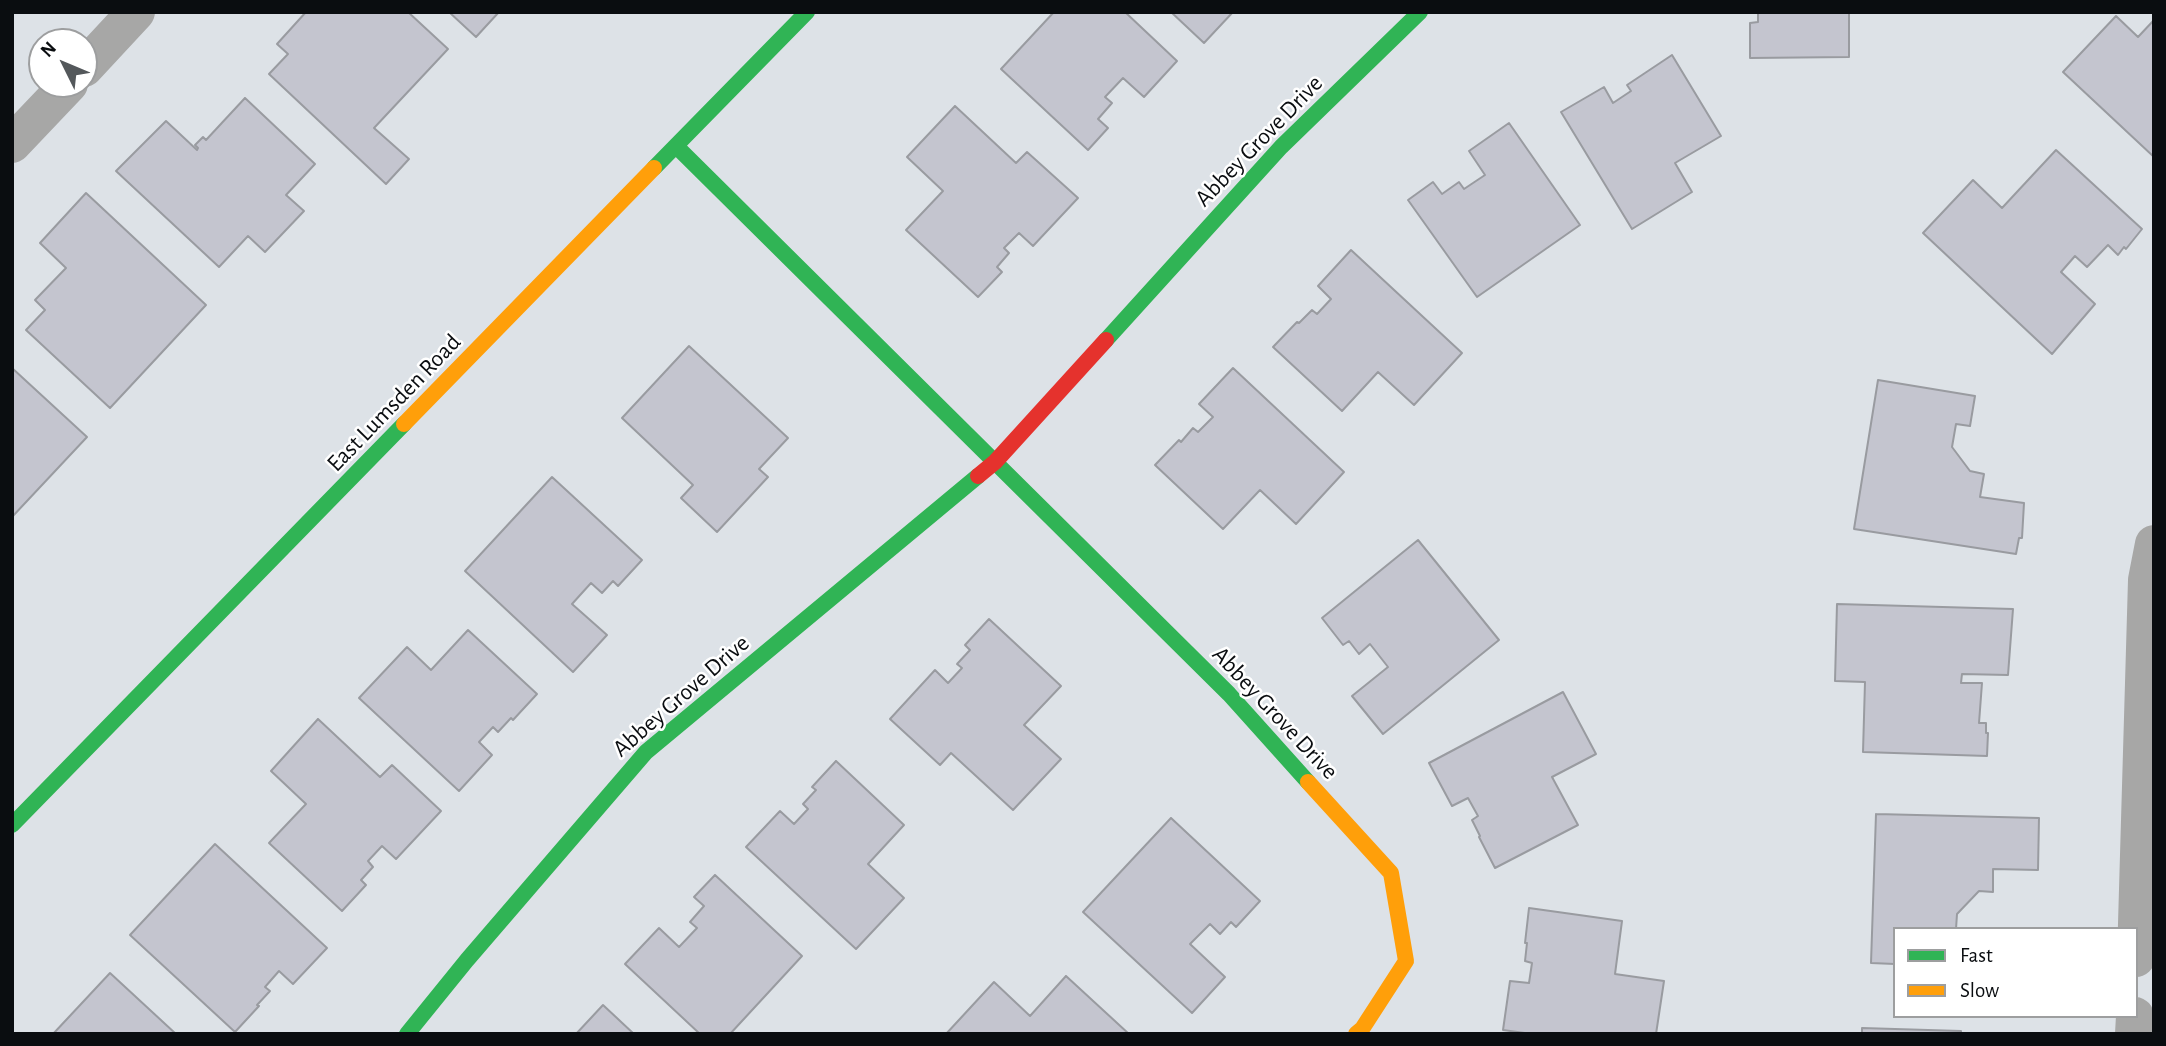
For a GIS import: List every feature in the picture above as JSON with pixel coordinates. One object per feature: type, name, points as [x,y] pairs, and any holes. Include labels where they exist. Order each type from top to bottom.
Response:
[{"type":"street","points":[[98,53],[136,12]]},
{"type":"street","name":"East Lumsden Road","points":[[12,825],[807,12]]},
{"type":"street","name":"Abbey Grove Drive","points":[[407,1034],[646,752],[995,462],[1281,147],[1420,12]]},
{"type":"street","points":[[12,144],[56,98]]},
{"type":"street","name":"Abbey Grove Drive","points":[[677,147],[1229,694],[1391,873],[1406,961],[1362,1029],[1356,1034]]},
{"type":"street","points":[[2137,927],[2147,580],[2154,544]]},
{"type":"building","points":[[306,12],[408,12],[448,49],[374,128],[409,159],[386,184],[269,74],[288,54],[277,44]]},
{"type":"building","points":[[449,12],[499,12],[476,37]]},
{"type":"building","points":[[1054,12],[1125,12],[1177,61],[1144,97],[1123,78],[1105,97],[1112,103],[1098,119],[1108,128],[1088,150],[1001,69]]},
{"type":"building","points":[[1171,12],[1233,12],[1204,43]]},
{"type":"building","points":[[1758,12],[1849,12],[1849,57],[1750,58],[1750,23],[1758,22]]},
{"type":"building","points":[[2116,16],[2138,37],[2154,20],[2154,157],[2063,72]]},
{"type":"building","points":[[1672,55],[1721,136],[1675,163],[1692,192],[1632,229],[1561,112],[1604,87],[1613,103],[1631,91],[1627,85]]},
{"type":"building","points":[[245,98],[315,164],[286,195],[304,211],[265,252],[248,236],[219,267],[116,171],[166,121],[197,150],[195,145],[203,137],[206,140]]},
{"type":"building","points":[[955,106],[1016,163],[1027,152],[1078,198],[1033,246],[1019,233],[1004,248],[1009,253],[997,267],[1002,272],[978,297],[906,230],[943,191],[907,157]]},
{"type":"building","points":[[1509,123],[1580,225],[1477,297],[1408,200],[1433,182],[1442,194],[1459,182],[1464,189],[1485,175],[1469,151]]},
{"type":"building","points":[[2056,150],[2142,229],[2118,255],[2108,245],[2087,267],[2075,256],[2061,272],[2095,304],[2052,354],[1923,233],[1973,180],[2002,208]]},
{"type":"building","points":[[86,193],[206,305],[110,408],[26,330],[45,310],[35,300],[66,268],[40,243]]},
{"type":"building","points":[[1351,250],[1462,353],[1414,405],[1378,372],[1342,411],[1273,347],[1297,322],[1312,310],[1317,314],[1331,299],[1318,286]]},
{"type":"building","points":[[689,346],[788,438],[759,469],[768,477],[717,532],[681,498],[693,485],[622,418]]},
{"type":"building","points":[[12,368],[87,437],[12,517]]},
{"type":"building","points":[[1233,368],[1344,472],[1296,524],[1260,490],[1223,529],[1155,465],[1193,428],[1198,432],[1213,417],[1199,404]]},
{"type":"building","points":[[1878,380],[1975,396],[1970,426],[1956,424],[1952,447],[1970,471],[1984,474],[1980,497],[2024,503],[2022,538],[2019,538],[2016,554],[1854,529]]},
{"type":"building","points":[[552,477],[642,560],[618,586],[613,581],[602,593],[591,583],[572,604],[607,635],[573,672],[465,571]]},
{"type":"building","points":[[1418,540],[1499,640],[1383,734],[1352,696],[1388,667],[1370,644],[1359,654],[1349,641],[1343,645],[1322,618]]},
{"type":"building","points":[[1837,604],[2013,609],[2008,675],[1962,674],[1961,683],[1982,683],[1979,723],[1986,723],[1987,756],[1863,752],[1865,682],[1835,681]]},
{"type":"building","points":[[989,619],[1061,686],[1024,725],[1061,759],[1013,810],[951,753],[940,765],[890,719],[935,670],[948,683],[962,668],[957,664],[970,650],[965,645]]},
{"type":"building","points":[[468,630],[537,694],[513,720],[511,718],[498,732],[493,727],[479,742],[492,755],[459,791],[359,698],[407,647],[431,670]]},
{"type":"building","points":[[1563,692],[1596,754],[1552,777],[1578,825],[1495,868],[1472,820],[1478,816],[1468,798],[1452,806],[1429,763]]},
{"type":"building","points":[[318,719],[380,777],[392,765],[441,811],[396,859],[382,846],[368,861],[373,867],[361,880],[366,885],[342,911],[269,843],[306,804],[271,771]]},
{"type":"building","points":[[836,761],[904,825],[868,864],[904,898],[856,949],[746,847],[780,811],[794,824],[808,809],[803,804],[816,790],[812,787]]},
{"type":"building","points":[[1876,814],[2039,818],[2038,870],[1993,869],[1993,892],[1979,891],[1957,914],[1956,927],[1893,927],[1893,964],[1871,963]]},
{"type":"building","points":[[1171,818],[1260,901],[1236,927],[1231,922],[1220,934],[1210,924],[1190,944],[1225,977],[1192,1013],[1083,912]]},
{"type":"building","points":[[215,844],[327,948],[293,984],[279,971],[265,987],[270,991],[235,1032],[130,935]]},
{"type":"building","points":[[715,875],[802,956],[730,1034],[700,1034],[625,964],[659,928],[679,947],[697,928],[690,922],[704,906],[694,897]]},
{"type":"building","points":[[1529,908],[1622,921],[1615,974],[1664,981],[1656,1034],[1532,1034],[1503,1030],[1510,981],[1529,983],[1532,963],[1525,961],[1525,943]]},
{"type":"building","points":[[110,973],[176,1034],[53,1034]]},
{"type":"building","points":[[1066,976],[1129,1034],[946,1034],[994,982],[1030,1016]]},
{"type":"building","points":[[603,1005],[634,1034],[576,1034]]},
{"type":"building","points":[[1862,1028],[1961,1031],[1961,1034],[1862,1034]]},
{"type":"traffic: fast","points":[[654,168],[807,12]]},
{"type":"traffic: fast","points":[[1106,340],[1281,147],[1420,12]]},
{"type":"traffic: fast","points":[[677,147],[1229,694],[1308,782]]},
{"type":"traffic: fast","points":[[12,825],[404,424]]},
{"type":"traffic: fast","points":[[407,1034],[646,752],[978,476]]},
{"type":"traffic: slow","points":[[404,424],[654,168]]},
{"type":"traffic: slow","points":[[1308,782],[1391,873],[1406,961],[1362,1029],[1356,1034]]},
{"type":"traffic: jam","points":[[978,476],[995,462],[1106,340]]}]
